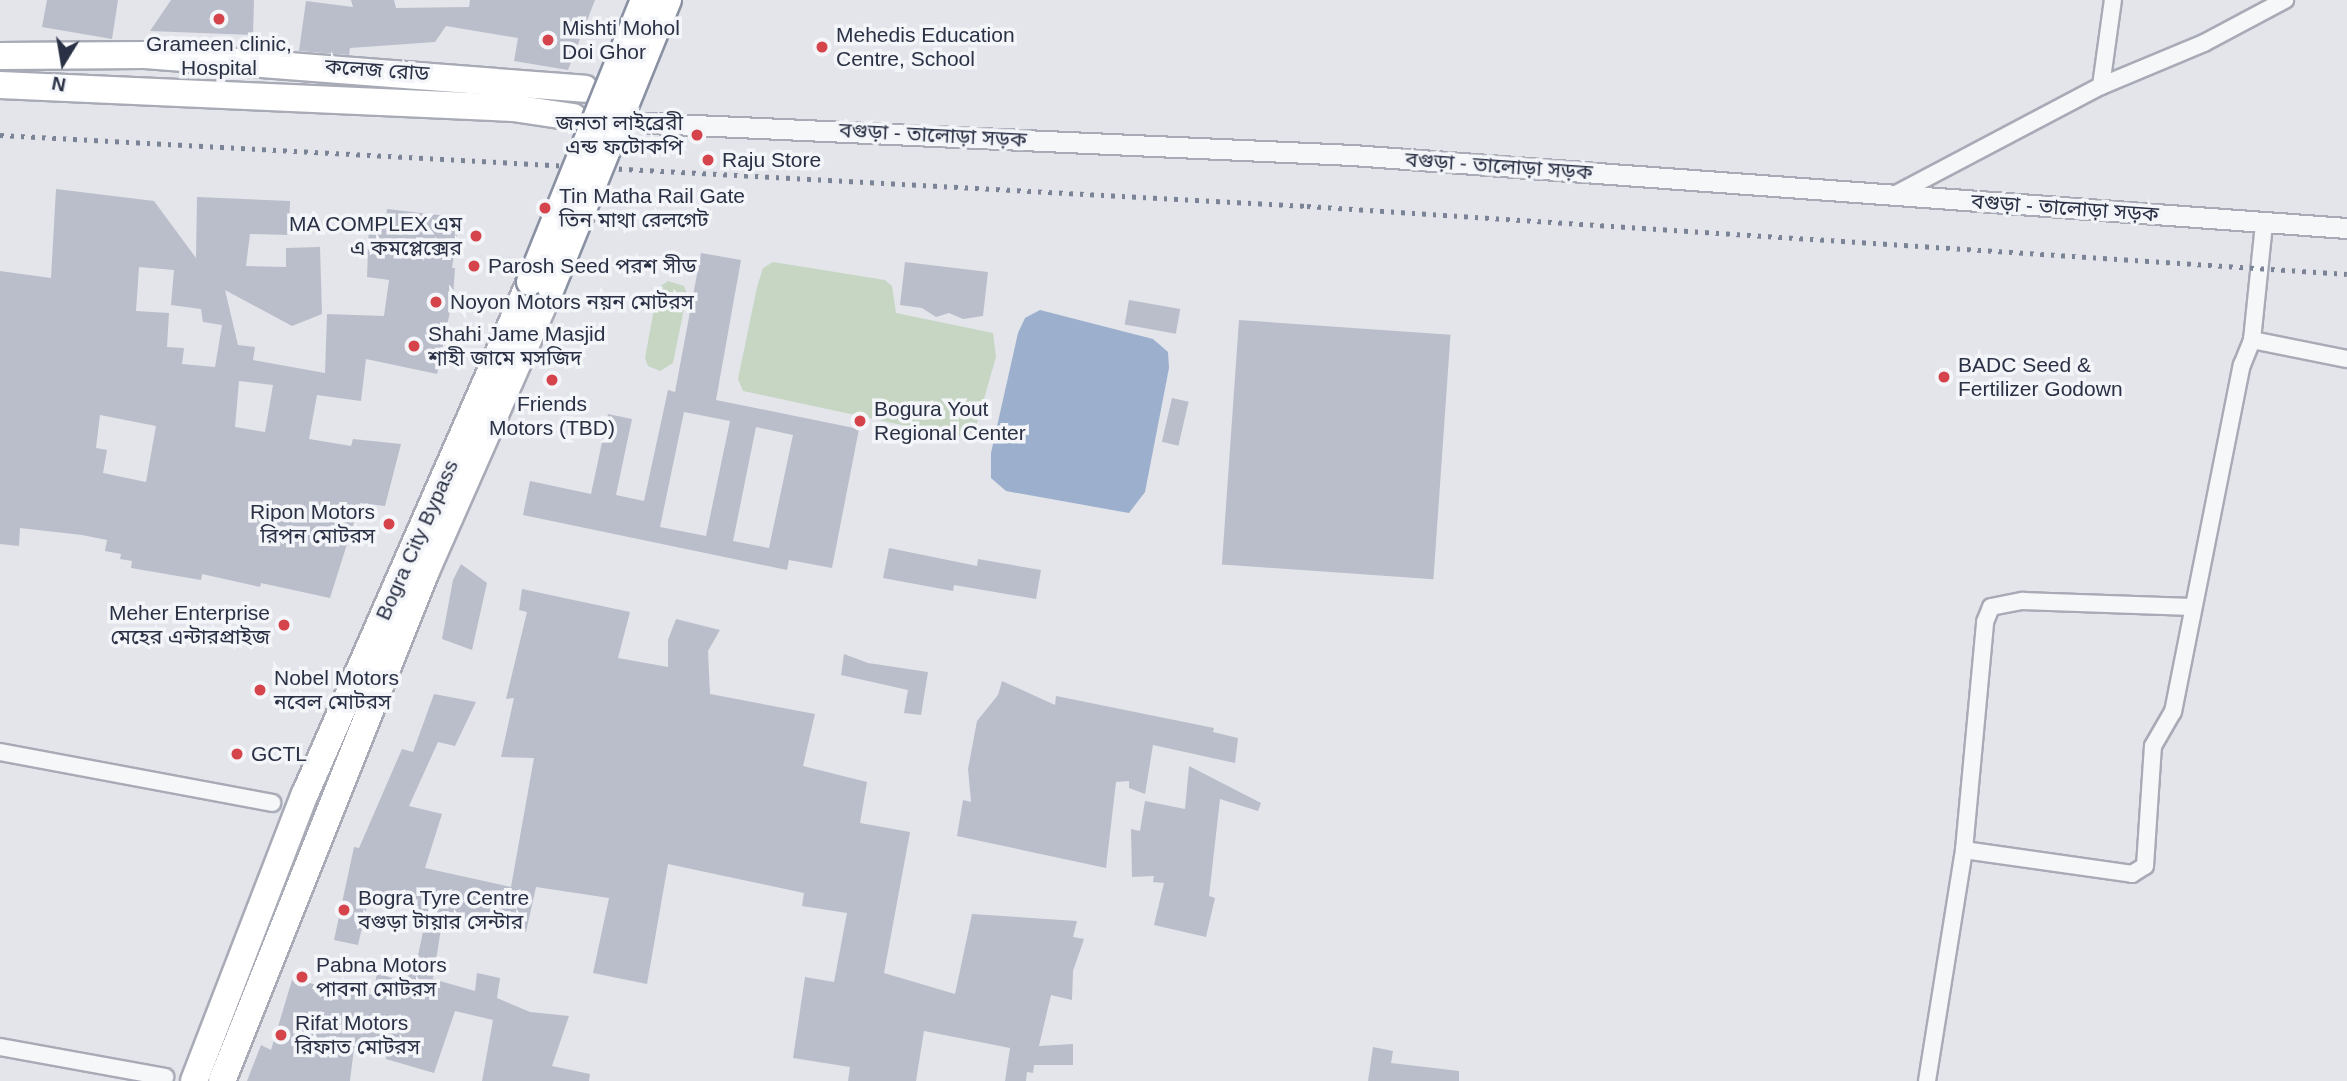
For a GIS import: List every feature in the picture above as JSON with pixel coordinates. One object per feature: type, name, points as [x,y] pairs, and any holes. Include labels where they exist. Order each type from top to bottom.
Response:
[{"type":"highway","name":"Bogra City Bypass","points":[[194,1081],[305,794],[530,282],[644,0]]},
{"type":"highway","name":"Bogra City Bypass","points":[[222,1081],[426,571],[551,288],[668,0]]},
{"type":"highway","name":"কলেজ রোড","points":[[0,56],[145,55],[585,89]]},
{"type":"highway","name":"কলেজ রোড","points":[[0,85],[513,108],[573,117]]},
{"type":"street","points":[[2101,86],[2113,0]]},
{"type":"street","points":[[1894,195],[2101,86],[2204,43],[2285,0]]},
{"type":"street","name":"বগুড়া - তালোড়া সড়ক","points":[[650,123],[1352,155],[2347,228]]},
{"type":"street","points":[[1964,850],[2139,873],[2145,866],[2153,746],[2173,712],[2191,607],[2242,365],[2252,340],[2264,223]]},
{"type":"street","points":[[2252,340],[2347,359]]},
{"type":"street","points":[[1927,1081],[1964,850],[1985,622],[1991,607],[2023,601],[2191,607]]},
{"type":"street","points":[[0,752],[272,803]]},
{"type":"street","points":[[0,1047],[165,1077]]},
{"type":"green space","points":[[773,262],[885,280],[892,286],[896,313],[993,333],[996,357],[975,430],[966,436],[953,436],[743,391],[738,379],[757,287],[763,268]]},
{"type":"green space","points":[[668,281],[684,286],[687,294],[673,363],[660,371],[648,366],[645,358],[658,288]]},
{"type":"water","points":[[1040,310],[1153,339],[1168,352],[1169,368],[1145,492],[1129,513],[1006,491],[991,478],[991,453],[1018,333],[1025,318]]},
{"type":"building","points":[[47,0],[118,0],[112,39],[42,27]]},
{"type":"building","points":[[171,0],[254,0],[253,35],[150,31]]},
{"type":"building","points":[[351,0],[394,0],[396,8],[469,7],[470,0],[595,0],[568,70],[514,61],[518,38],[446,26],[435,42],[350,48],[349,55],[299,51],[306,1],[353,7]]},
{"type":"building","points":[[56,189],[154,201],[196,258],[197,197],[290,201],[289,235],[250,234],[246,266],[286,267],[286,248],[320,247],[322,314],[292,326],[225,290],[238,345],[255,347],[253,360],[325,373],[327,314],[384,316],[389,280],[367,277],[369,225],[385,228],[387,209],[464,218],[462,235],[457,234],[452,268],[455,268],[453,297],[437,374],[366,359],[361,401],[317,395],[309,439],[351,446],[353,439],[401,444],[385,506],[360,503],[330,598],[202,574],[201,580],[131,568],[132,561],[120,559],[121,554],[105,551],[107,540],[82,535],[20,528],[19,546],[0,544],[0,271],[51,278]],"holes":[[[139,267],[174,270],[171,305],[201,309],[203,322],[222,325],[215,367],[182,364],[184,348],[167,347],[169,313],[136,311]],[[239,381],[273,385],[265,432],[235,427]],[[100,415],[156,426],[146,482],[103,473],[107,450],[96,448]]]},
{"type":"building","points":[[701,253],[741,260],[716,400],[859,429],[832,568],[789,560],[787,570],[523,515],[530,481],[591,494],[608,414],[632,419],[616,495],[644,501],[668,390],[675,392]],"holes":[[[684,412],[730,421],[706,536],[660,527]],[[756,427],[793,435],[769,548],[733,541]]]},
{"type":"building","points":[[905,262],[988,272],[983,316],[963,319],[949,313],[936,317],[922,308],[900,305]]},
{"type":"building","points":[[1129,300],[1180,309],[1176,334],[1125,325]]},
{"type":"building","points":[[1239,320],[1450,335],[1433,579],[1222,564]]},
{"type":"building","points":[[1172,398],[1189,402],[1178,446],[1162,442]]},
{"type":"building","points":[[889,548],[977,566],[978,559],[1041,570],[1036,599],[954,585],[953,591],[883,578]]},
{"type":"building","points":[[461,564],[487,583],[472,650],[442,639],[453,580]]},
{"type":"building","points":[[522,589],[630,612],[618,658],[668,667],[668,640],[676,619],[720,630],[708,651],[710,694],[815,714],[803,766],[867,782],[860,823],[910,832],[884,973],[955,994],[972,914],[1077,921],[1073,937],[1084,939],[1073,971],[1072,1000],[1051,995],[1039,1046],[1073,1044],[1073,1065],[1034,1065],[1033,1073],[1027,1072],[1026,1081],[1005,1081],[1010,1048],[924,1031],[916,1081],[848,1081],[850,1067],[793,1058],[805,977],[834,982],[847,913],[802,906],[804,893],[668,864],[647,984],[593,973],[609,898],[536,887],[526,932],[496,921],[494,927],[443,916],[433,979],[475,991],[477,973],[500,978],[497,998],[530,1012],[569,1016],[552,1066],[590,1074],[589,1081],[482,1081],[493,1020],[455,1011],[434,1073],[386,1059],[387,1053],[354,1048],[350,1081],[247,1081],[261,1045],[271,1050],[292,980],[373,995],[377,973],[407,983],[409,973],[414,974],[427,913],[411,909],[412,905],[369,897],[358,945],[334,940],[354,847],[359,848],[402,749],[413,752],[434,694],[476,702],[455,746],[438,742],[409,806],[442,814],[425,868],[511,887],[534,758],[501,757],[514,698],[506,699],[527,612],[519,610]]},
{"type":"building","points":[[844,654],[868,663],[928,672],[921,715],[904,713],[908,690],[841,675]]},
{"type":"building","points":[[1002,681],[1055,705],[1056,696],[1214,728],[1213,732],[1238,738],[1235,763],[1153,745],[1145,794],[1129,788],[1129,781],[1116,782],[1106,868],[957,836],[963,800],[971,802],[968,769],[977,721],[998,695]]},
{"type":"building","points":[[1189,766],[1261,803],[1258,811],[1220,799],[1209,896],[1215,898],[1206,937],[1154,925],[1164,883],[1153,882],[1154,876],[1132,877],[1131,829],[1140,831],[1145,801],[1185,809]]},
{"type":"building","points":[[1373,1047],[1393,1051],[1391,1063],[1459,1071],[1459,1081],[1368,1081]]},
{"type":"railway","points":[[0,135],[1307,206],[2347,274]]},
{"type":"place","name":"Grameen clinic, Hospital","points":[[219,19]]},
{"type":"place","name":"Mishti Mohol Doi Ghor","points":[[548,40]]},
{"type":"place","name":"Mehedis Education Centre, School","points":[[822,47]]},
{"type":"place","name":"জনতা লাইব্রেরী এন্ড ফটোকপি","points":[[697,135]]},
{"type":"place","name":"Raju Store","points":[[708,160]]},
{"type":"place","name":"Tin Matha Rail Gate তিন মাথা রেলগেট","points":[[545,208]]},
{"type":"place","name":"MA COMPLEX এম এ কমপ্লেক্সের","points":[[476,236]]},
{"type":"place","name":"Parosh Seed পরশ সীড","points":[[474,266]]},
{"type":"place","name":"Noyon Motors নয়ন মোটরস","points":[[436,302]]},
{"type":"place","name":"Shahi Jame Masjid শাহী জামে মসজিদ","points":[[414,346]]},
{"type":"place","name":"BADC Seed & Fertilizer Godown","points":[[1944,377]]},
{"type":"place","name":"Friends Motors (TBD)","points":[[552,380]]},
{"type":"place","name":"Bogura Yout Regional Center","points":[[860,421]]},
{"type":"place","name":"Ripon Motors রিপন মোটরস","points":[[389,524]]},
{"type":"place","name":"Meher Enterprise মেহের এন্টারপ্রাইজ","points":[[284,625]]},
{"type":"place","name":"Nobel Motors নবেল মোটরস","points":[[260,690]]},
{"type":"place","name":"GCTL","points":[[237,754]]},
{"type":"place","name":"Bogra Tyre Centre বগুড়া টায়ার সেন্টার","points":[[344,910]]},
{"type":"place","name":"Pabna Motors পাবনা মোটরস","points":[[302,977]]},
{"type":"place","name":"Rifat Motors রিফাত মোটরস","points":[[281,1035]]}]
